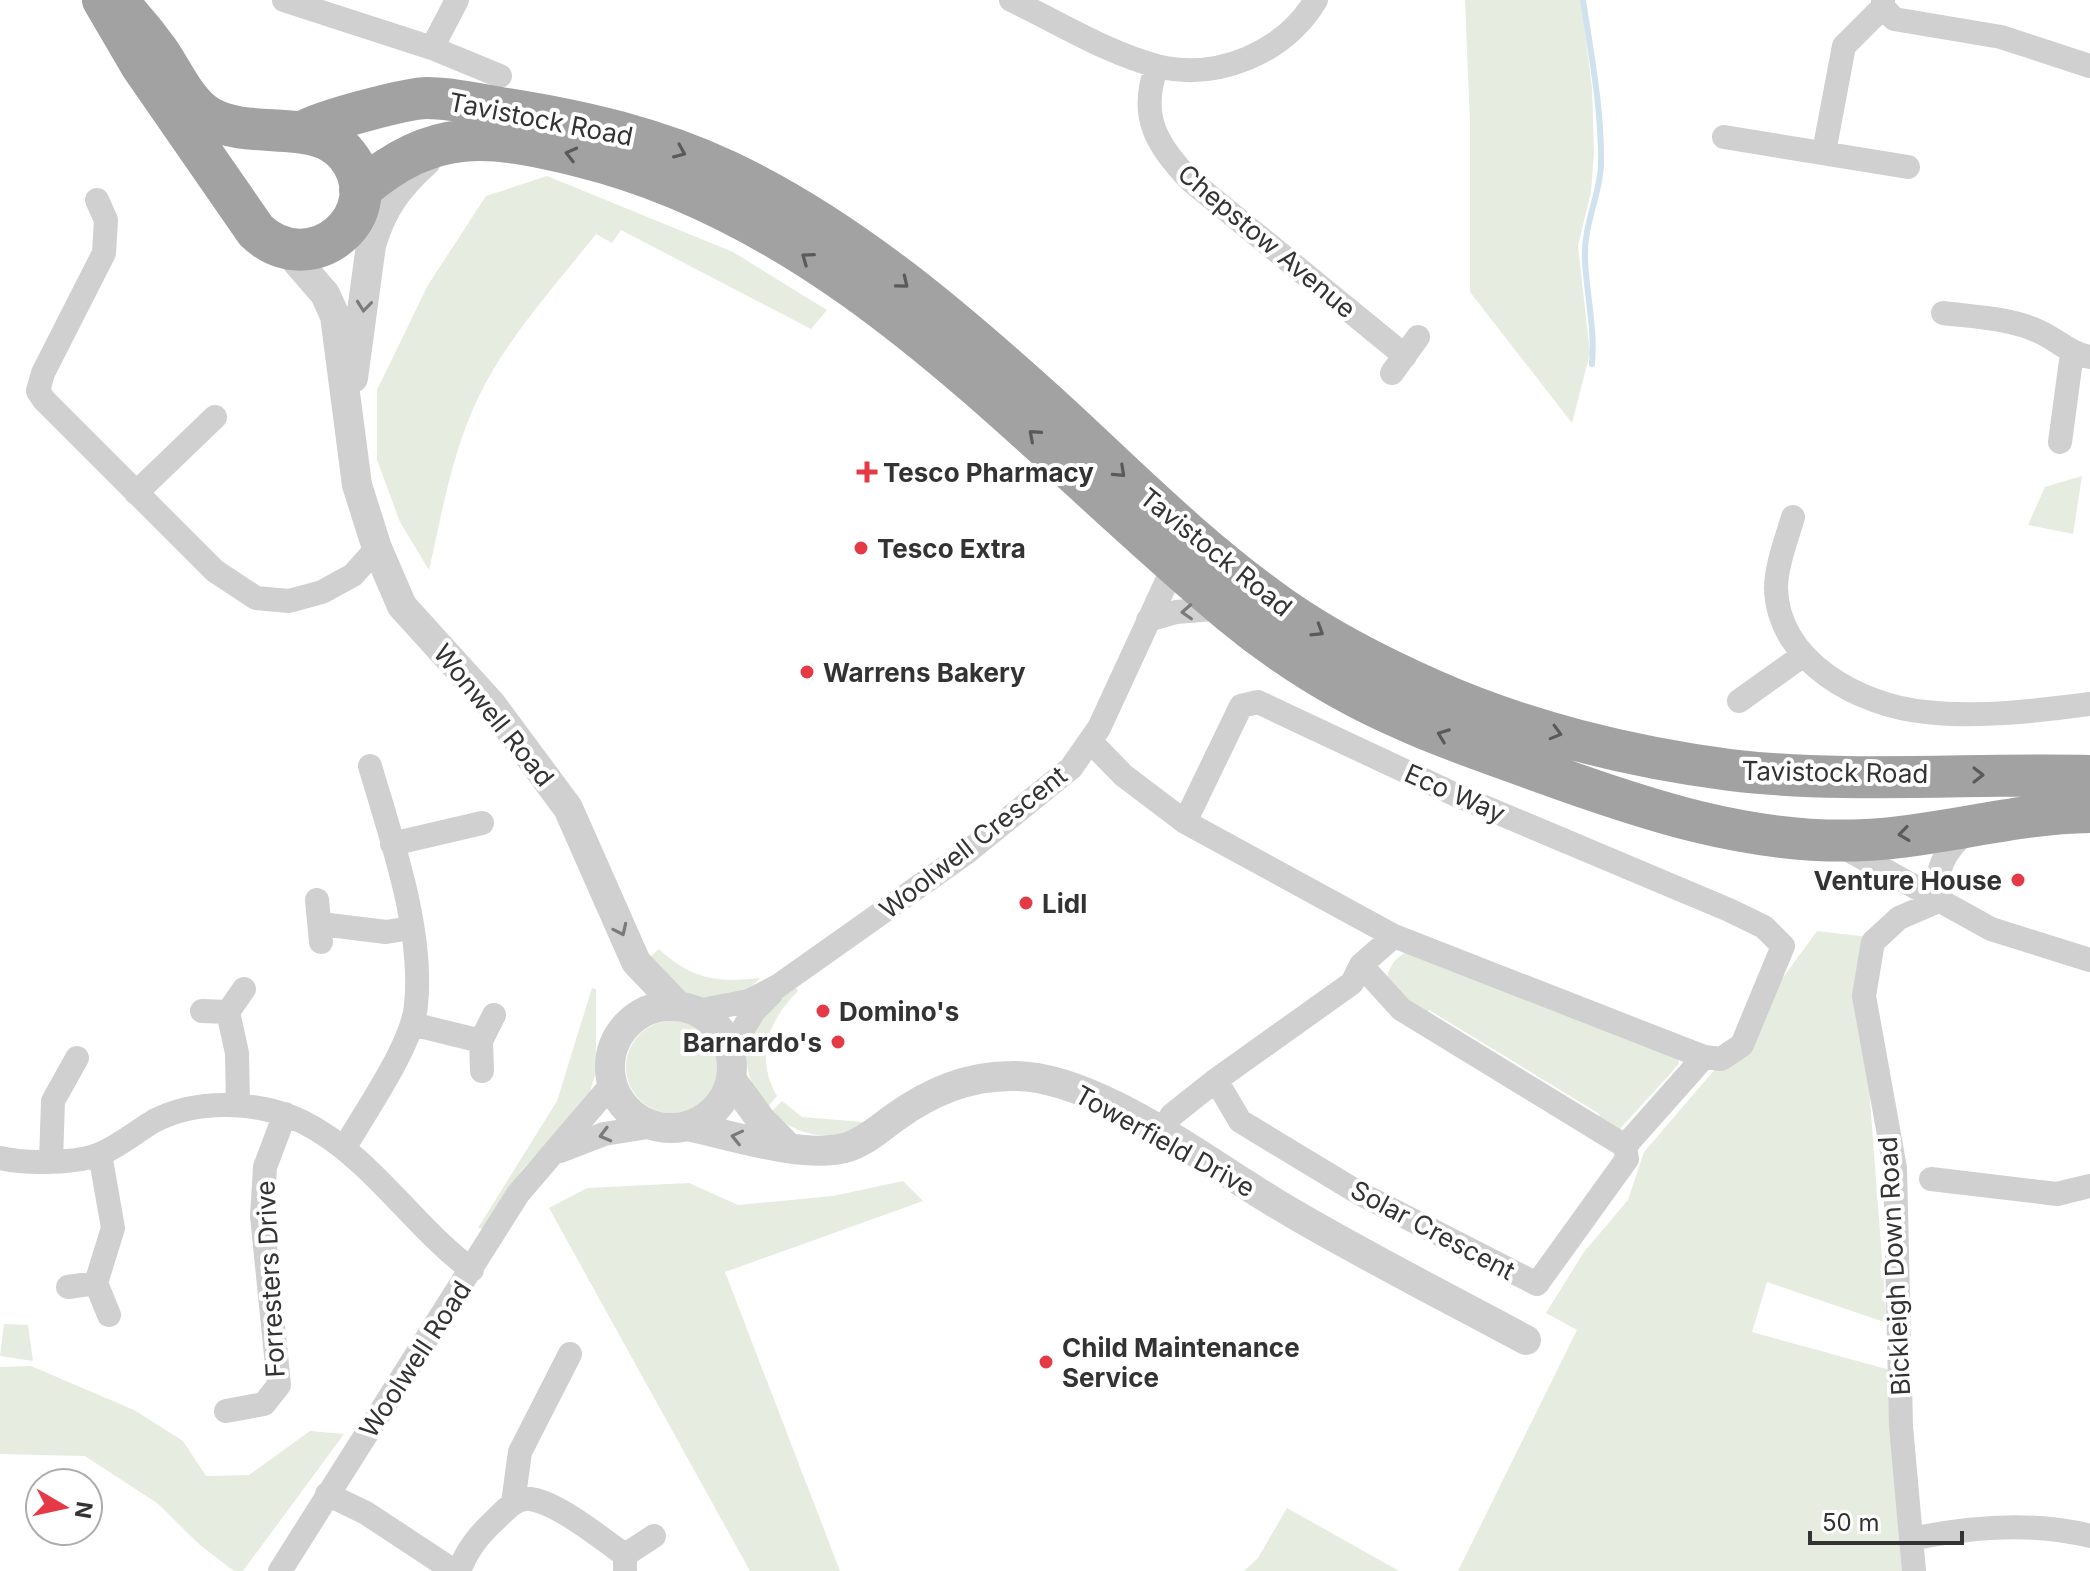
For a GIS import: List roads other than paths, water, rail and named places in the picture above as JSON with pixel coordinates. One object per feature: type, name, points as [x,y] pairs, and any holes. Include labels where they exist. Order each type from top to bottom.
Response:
[{"type":"highway","points":[[121,5],[209,117],[320,135],[340,147],[354,167],[359,196],[349,224],[332,241],[310,250],[286,249],[264,239],[141,65],[121,5]]},
{"type":"highway","points":[[177,80],[201,96],[251,106],[352,96],[427,98]]},
{"type":"highway","name":"Tavistock Road","points":[[294,133],[332,119],[427,98],[558,117],[635,136],[728,172],[802,212],[880,265],[962,331],[1180,554],[1226,608],[1333,685],[1405,720],[1675,818],[1788,838],[1867,840],[1981,821],[2090,812]]},
{"type":"highway","name":"Tavistock Road","points":[[359,196],[411,152],[459,141],[515,141],[623,167],[697,194],[777,236],[956,367],[1180,554],[1284,609],[1344,647],[1470,706],[1559,735],[1732,770],[2090,776]]},
{"type":"street","name":"Tavistock Road","points":[[284,0],[441,52],[500,76]]},
{"type":"street","points":[[441,52],[457,0]]},
{"type":"street","points":[[1011,0],[1054,9],[1157,66],[1205,69],[1248,59],[1289,34],[1316,0]]},
{"type":"street","points":[[1824,152],[1844,46],[1883,4],[1894,19],[2001,37],[2090,66]]},
{"type":"street","name":"Tavistock Road","points":[[427,98],[441,52]]},
{"type":"street","name":"Chepstow Avenue","points":[[1157,66],[1150,105],[1163,153],[1191,181],[1405,355]]},
{"type":"street","points":[[1724,137],[1908,167]]},
{"type":"street","points":[[371,245],[386,203],[402,182],[459,141]]},
{"type":"street","name":"Wonwell Road","points":[[348,412],[371,245],[359,196]]},
{"type":"street","points":[[97,200],[106,220],[104,253],[43,373],[38,391],[66,424],[215,571],[256,598],[289,601],[322,592],[353,575],[377,548]]},
{"type":"street","name":"Wonwell Road","points":[[286,249],[325,294],[335,316],[357,485],[377,548],[402,606],[491,704],[568,808],[601,890],[636,962],[687,1008]]},
{"type":"street","points":[[1943,313],[2013,322],[2081,355],[2060,442]]},
{"type":"street","points":[[136,493],[215,417]]},
{"type":"street","points":[[1793,517],[1776,585],[1779,615],[1802,656],[1855,692],[1902,709],[1993,712],[2090,704]]},
{"type":"street","name":"Woolwell Crescent","points":[[687,1008],[749,1001],[778,986],[1018,814],[1071,768],[1091,742],[1180,554]]},
{"type":"street","points":[[1148,620],[1176,612],[1226,608]]},
{"type":"street","points":[[1739,701],[1802,656]]},
{"type":"street","name":"Eco Way","points":[[1185,822],[1241,706],[1258,702],[1456,795],[1729,910],[1764,927],[1783,946],[1742,1045],[1712,1058]]},
{"type":"street","points":[[1091,742],[1123,775],[1185,822],[1394,936],[1712,1058],[1625,1146],[1401,1009],[1361,965]]},
{"type":"street","points":[[345,1147],[412,1024],[416,1006],[411,928],[370,766]]},
{"type":"street","points":[[1936,902],[1940,862],[1951,845],[1981,821]]},
{"type":"street","points":[[392,844],[482,823]]},
{"type":"street","name":"Tavistock Road","points":[[1815,838],[1855,851],[1936,902],[1991,929],[2090,960]]},
{"type":"street","name":"Bickleigh Down Road","points":[[1914,1571],[1897,1349],[1895,1168],[1864,996],[1873,942],[1899,918],[1936,902]]},
{"type":"street","points":[[319,922],[386,932],[411,928]]},
{"type":"street","points":[[1160,1133],[1172,1115],[1216,1080],[1352,983],[1361,965],[1394,936]]},
{"type":"street","name":"Woolwell Crescent","points":[[731,1064],[754,1011],[778,986]]},
{"type":"street","points":[[238,1104],[237,1053],[228,1012],[244,989]]},
{"type":"street","points":[[731,1064],[716,1108],[687,1126],[654,1126],[627,1110],[612,1084],[609,1065],[613,1047],[627,1023],[650,1008],[687,1008],[716,1024],[731,1064],[761,1120],[787,1146]]},
{"type":"street","points":[[202,1011],[228,1012]]},
{"type":"street","points":[[482,1071],[481,1041],[494,1015]]},
{"type":"street","points":[[412,1024],[481,1041]]},
{"type":"street","points":[[51,1161],[53,1101],[77,1058]]},
{"type":"street","name":"Towerfield Drive","points":[[687,1126],[787,1146],[826,1150],[848,1147],[946,1087],[1013,1075],[1048,1080],[1095,1096],[1284,1209],[1526,1340]]},
{"type":"street","name":"Solar Crescent","points":[[1216,1080],[1240,1121],[1359,1193],[1537,1284],[1627,1159],[1625,1146]]},
{"type":"street","name":"Woolwell Road","points":[[280,1571],[518,1194],[612,1084]]},
{"type":"street","points":[[0,1158],[26,1164],[100,1154],[158,1119],[238,1104],[285,1114],[345,1147],[372,1170],[422,1229],[472,1270]]},
{"type":"street","name":"Forresters Drive","points":[[226,1411],[264,1404],[279,1385],[262,1216],[265,1167],[285,1114]]},
{"type":"street","name":"Woolwell Road","points":[[557,1152],[604,1134],[654,1126]]},
{"type":"street","points":[[100,1154],[113,1228],[96,1283],[109,1315]]},
{"type":"street","points":[[1931,1179],[2057,1194],[2090,1186]]},
{"type":"street","points":[[68,1287],[96,1283]]},
{"type":"street","points":[[513,1503],[520,1452],[570,1354]]},
{"type":"street","points":[[327,1494],[366,1513],[457,1571],[480,1534],[513,1503],[529,1499],[558,1510],[625,1563],[654,1536]]},
{"type":"street","points":[[1911,1539],[1957,1530],[2014,1528],[2067,1530],[2090,1536]]},
{"type":"waterway","points":[[1583,0],[1601,144],[1600,177],[1585,248],[1592,364]]},
{"type":"place","name":"Tesco Pharmacy","points":[[867,472]]},
{"type":"place","name":"Tesco Extra","points":[[861,548]]},
{"type":"place","name":"Warrens Bakery","points":[[807,672]]},
{"type":"place","name":"Venture House","points":[[2018,880]]},
{"type":"place","name":"Lidl","points":[[1026,903]]},
{"type":"place","name":"Domino's","points":[[823,1011]]},
{"type":"place","name":"Barnardo's","points":[[838,1042]]},
{"type":"place","name":"Child Maintenance Service","points":[[1046,1362]]}]
